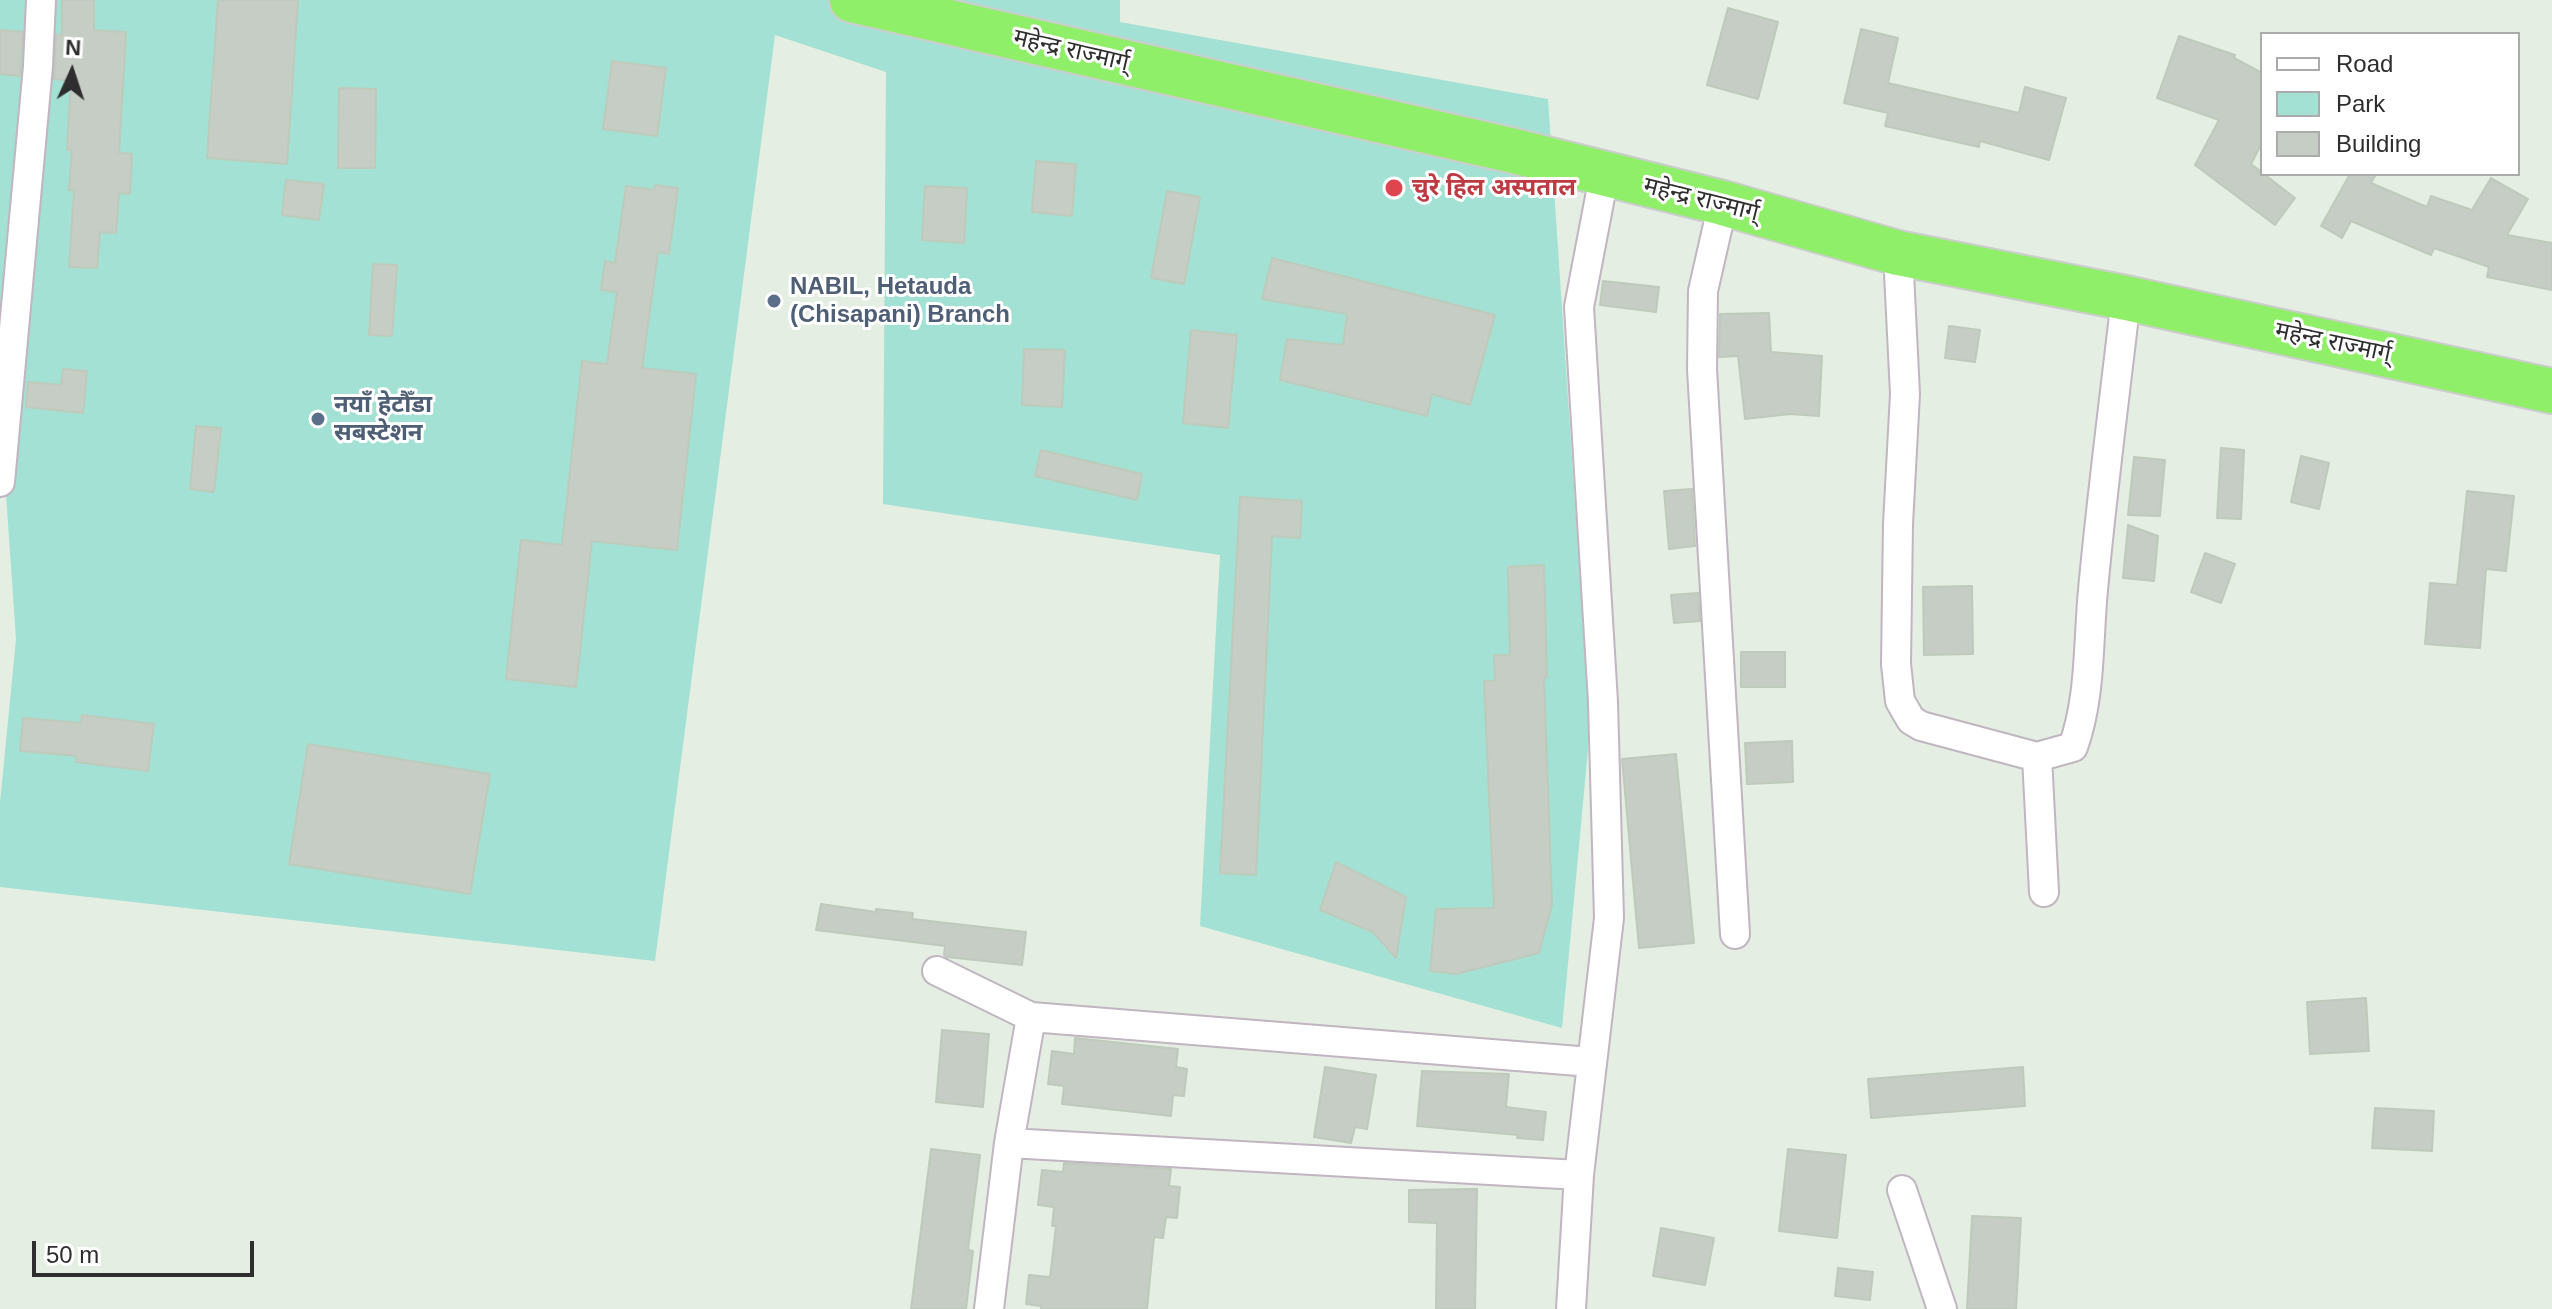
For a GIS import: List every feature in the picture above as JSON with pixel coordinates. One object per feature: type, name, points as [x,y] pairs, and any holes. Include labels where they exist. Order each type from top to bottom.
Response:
[{"type":"highway","name":"महेन्द्र राज्मार्ग्","points":[[852,0],[1510,150],[1604,176],[1723,203],[1898,253],[2126,298],[2552,391]]},
{"type":"street","points":[[0,482],[38,66],[41,0]]},
{"type":"street","points":[[1571,1309],[1579,1175],[1609,918],[1603,702],[1579,307],[1604,176]]},
{"type":"street","points":[[1723,203],[1703,291],[1702,369],[1735,934]]},
{"type":"street","points":[[1898,253],[1905,394],[1896,664],[1900,701],[1911,720],[1921,726],[2037,757],[2073,747],[2079,729],[2089,664],[2093,592],[2126,298]]},
{"type":"street","points":[[2037,757],[2044,892]]},
{"type":"street","points":[[937,971],[1031,1017],[1591,1062]]},
{"type":"street","points":[[989,1309],[1009,1143],[1031,1017]]},
{"type":"street","points":[[1009,1143],[1579,1175]]},
{"type":"street","points":[[1902,1190],[1942,1309]]},
{"type":"green space","points":[[0,0],[1120,0],[1120,22],[1548,99],[1590,728],[1562,1028],[1200,926],[1220,555],[883,504],[886,72],[775,35],[655,961],[0,887],[0,803],[16,639],[0,407]]},
{"type":"building","points":[[62,0],[94,0],[94,30],[126,32],[119,153],[132,154],[130,194],[119,193],[116,233],[100,232],[97,268],[69,267],[74,190],[69,190],[72,150],[67,150],[71,81],[54,79],[56,34],[62,35]]},
{"type":"building","points":[[218,0],[298,0],[287,164],[207,158]]},
{"type":"building","points":[[1728,8],[1778,22],[1758,99],[1707,85]]},
{"type":"building","points":[[1861,29],[1898,38],[1888,83],[2019,113],[2025,87],[2066,98],[2049,160],[1980,141],[1979,147],[1885,126],[1888,113],[1844,103]]},
{"type":"building","points":[[0,30],[23,32],[20,76],[0,74]]},
{"type":"building","points":[[2179,36],[2235,55],[2234,58],[2260,72],[2260,147],[2251,164],[2260,171],[2260,176],[2267,176],[2295,198],[2275,225],[2195,165],[2219,120],[2157,98]]},
{"type":"building","points":[[612,61],[666,68],[657,136],[603,129]]},
{"type":"building","points":[[339,88],[376,89],[375,168],[338,168]]},
{"type":"building","points":[[1036,161],[1076,164],[1072,216],[1032,212]]},
{"type":"building","points":[[2349,176],[2375,176],[2371,183],[2427,207],[2431,196],[2472,210],[2491,178],[2528,199],[2507,235],[2552,243],[2552,290],[2487,277],[2489,267],[2434,248],[2431,255],[2351,221],[2342,238],[2321,226]]},
{"type":"building","points":[[286,180],[324,184],[319,220],[282,215]]},
{"type":"building","points":[[655,185],[678,188],[669,254],[658,252],[642,368],[696,374],[677,550],[592,541],[576,687],[506,679],[521,540],[562,545],[582,361],[607,364],[617,292],[601,290],[605,261],[615,263],[626,186],[654,190]]},
{"type":"building","points":[[925,186],[967,188],[964,243],[922,240]]},
{"type":"building","points":[[1167,191],[1200,197],[1184,284],[1151,278]]},
{"type":"building","points":[[1272,258],[1495,315],[1470,405],[1432,394],[1427,416],[1280,380],[1287,339],[1343,345],[1347,314],[1262,299]]},
{"type":"building","points":[[373,264],[397,265],[392,336],[369,335]]},
{"type":"building","points":[[1603,281],[1659,287],[1656,312],[1600,305]]},
{"type":"building","points":[[1769,313],[1771,352],[1822,356],[1819,416],[1790,414],[1745,419],[1738,356],[1719,357],[1720,314]]},
{"type":"building","points":[[1949,326],[1980,330],[1975,362],[1945,358]]},
{"type":"building","points":[[1191,330],[1237,335],[1228,428],[1183,423]]},
{"type":"building","points":[[1024,349],[1065,350],[1062,407],[1022,405]]},
{"type":"building","points":[[63,369],[87,371],[83,413],[26,407],[28,382],[61,385]]},
{"type":"building","points":[[196,426],[221,428],[214,492],[190,489]]},
{"type":"building","points":[[2221,448],[2244,450],[2241,519],[2217,518]]},
{"type":"building","points":[[1041,450],[1142,474],[1137,500],[1035,476]]},
{"type":"building","points":[[2301,456],[2329,463],[2319,509],[2291,502]]},
{"type":"building","points":[[2134,457],[2165,460],[2160,516],[2128,515]]},
{"type":"building","points":[[1692,489],[1695,546],[1669,549],[1664,491]]},
{"type":"building","points":[[2467,491],[2514,496],[2506,571],[2486,569],[2480,648],[2425,644],[2430,583],[2457,585]]},
{"type":"building","points":[[1240,497],[1302,501],[1300,538],[1272,536],[1256,875],[1220,873]]},
{"type":"building","points":[[2128,525],[2158,536],[2154,581],[2123,578]]},
{"type":"building","points":[[2205,553],[2235,564],[2221,603],[2191,592]]},
{"type":"building","points":[[1544,565],[1547,677],[1544,678],[1552,905],[1539,953],[1456,974],[1430,971],[1436,909],[1494,908],[1484,681],[1495,681],[1494,655],[1510,655],[1508,567]]},
{"type":"building","points":[[1972,586],[1973,654],[1924,655],[1923,587]]},
{"type":"building","points":[[1698,593],[1700,621],[1674,623],[1671,595]]},
{"type":"building","points":[[1741,652],[1785,652],[1785,687],[1741,687]]},
{"type":"building","points":[[82,715],[154,724],[148,771],[76,762],[77,756],[20,751],[23,718],[81,723]]},
{"type":"building","points":[[1792,741],[1793,782],[1747,784],[1745,743]]},
{"type":"building","points":[[308,744],[490,774],[470,894],[289,864]]},
{"type":"building","points":[[1676,754],[1694,943],[1639,948],[1622,759]]},
{"type":"building","points":[[1336,862],[1406,897],[1396,958],[1373,932],[1320,910]]},
{"type":"building","points":[[821,904],[876,912],[876,909],[913,913],[912,919],[1026,932],[1022,965],[947,957],[944,955],[945,946],[816,930]]},
{"type":"building","points":[[2366,998],[2369,1051],[2310,1054],[2307,1002]]},
{"type":"building","points":[[942,1030],[989,1034],[983,1107],[936,1102]]},
{"type":"building","points":[[1075,1038],[1178,1049],[1176,1067],[1187,1069],[1184,1096],[1173,1095],[1171,1116],[1062,1104],[1064,1086],[1048,1084],[1052,1051],[1074,1054]]},
{"type":"building","points":[[1325,1067],[1376,1075],[1367,1129],[1355,1127],[1351,1143],[1314,1137]]},
{"type":"building","points":[[2023,1067],[2025,1106],[1871,1118],[1868,1079]]},
{"type":"building","points":[[1422,1071],[1509,1074],[1506,1107],[1546,1112],[1543,1140],[1417,1126]]},
{"type":"building","points":[[2375,1108],[2434,1111],[2432,1151],[2372,1148]]},
{"type":"building","points":[[931,1149],[980,1155],[968,1250],[973,1251],[966,1309],[911,1309]]},
{"type":"building","points":[[1788,1149],[1846,1155],[1837,1238],[1779,1231]]},
{"type":"building","points":[[1064,1163],[1171,1169],[1169,1186],[1180,1187],[1177,1218],[1166,1217],[1163,1238],[1154,1237],[1147,1309],[1041,1309],[1041,1306],[1026,1304],[1029,1275],[1050,1277],[1056,1226],[1052,1226],[1054,1207],[1038,1205],[1042,1170],[1063,1172]]},
{"type":"building","points":[[1477,1189],[1475,1309],[1436,1309],[1437,1223],[1409,1222],[1409,1190]]},
{"type":"building","points":[[1972,1216],[2021,1218],[2016,1309],[1967,1309]]},
{"type":"building","points":[[1661,1228],[1714,1238],[1705,1285],[1653,1276]]},
{"type":"building","points":[[1838,1268],[1873,1272],[1870,1300],[1835,1296]]},
{"type":"place","name":"चुरे हिल अस्पताल","points":[[1394,188]]},
{"type":"place","name":"NABIL, Hetauda (Chisapani) Branch","points":[[774,301]]},
{"type":"place","name":"नयाँ हेटौँडा सबस्टेशन","points":[[318,419]]}]
